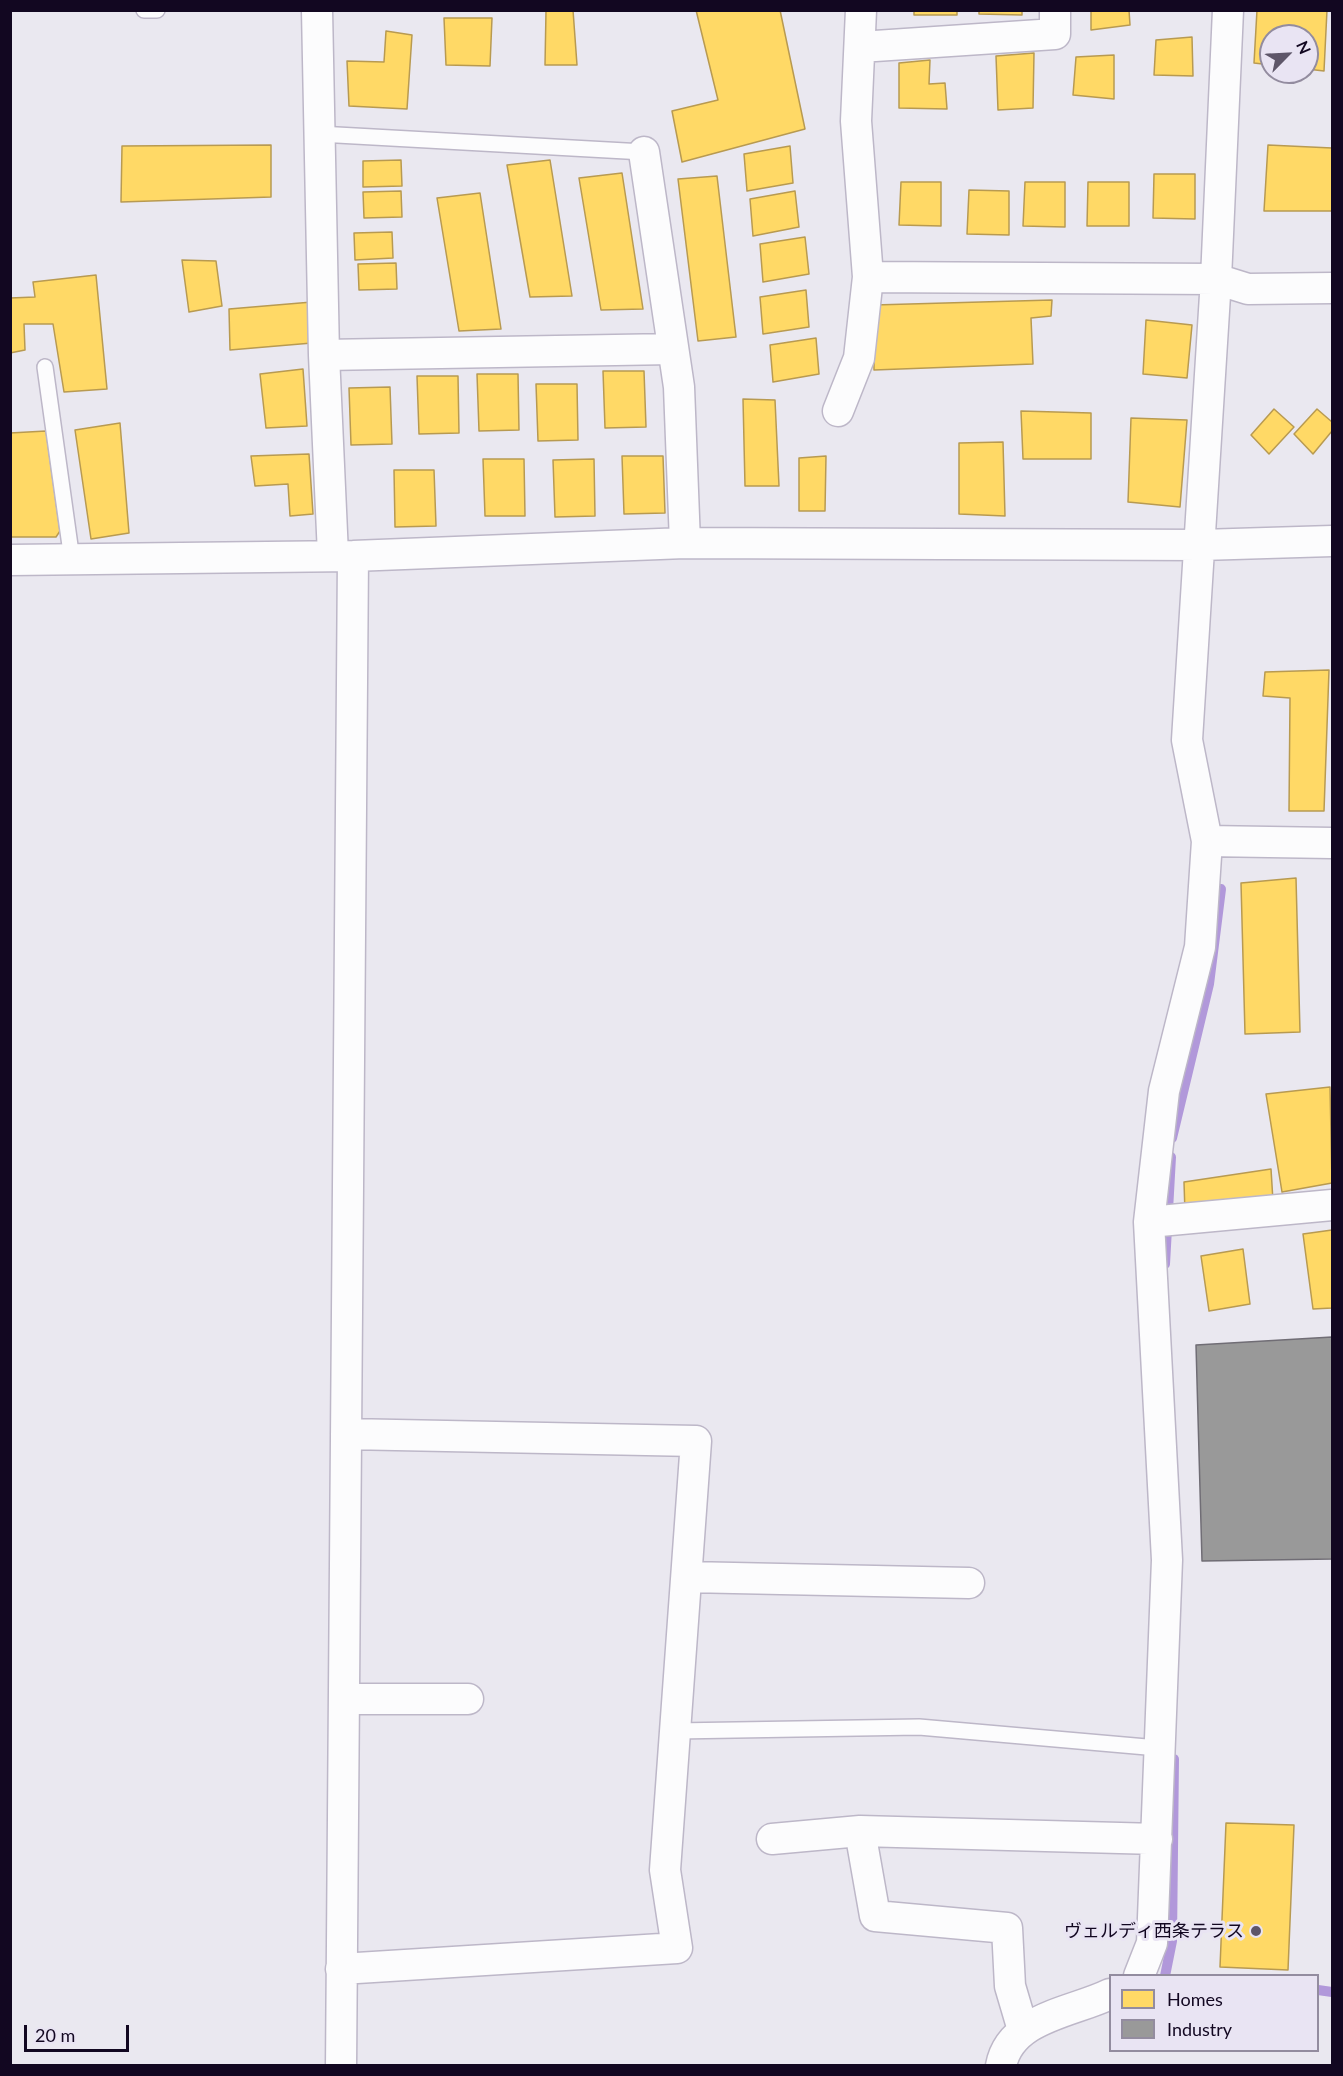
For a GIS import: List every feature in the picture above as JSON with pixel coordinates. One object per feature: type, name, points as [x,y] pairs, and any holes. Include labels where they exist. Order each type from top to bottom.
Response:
[{"type":"street","points":[[317,10],[324,355],[343,556],[346,1434],[341,2066]]},
{"type":"street","points":[[838,411],[859,358],[868,277],[856,121],[861,10]]},
{"type":"street","points":[[860,47],[1055,34],[1055,10]]},
{"type":"street","points":[[1139,1974],[1152,1943],[1167,1560],[1153,1222],[1164,1091],[1200,947],[1207,842],[1187,740],[1216,279],[1228,10]]},
{"type":"street","points":[[644,152],[679,387],[685,543]]},
{"type":"street","points":[[868,277],[1216,279],[1248,289],[1332,288]]},
{"type":"street","points":[[324,355],[673,349]]},
{"type":"street","points":[[10,561],[343,556],[685,543],[1201,545],[1332,541]]},
{"type":"street","points":[[1207,842],[1332,843]]},
{"type":"street","points":[[1153,1222],[1332,1205]]},
{"type":"street","points":[[341,1969],[677,1948],[665,1870],[696,1441],[346,1434]]},
{"type":"street","points":[[687,1577],[969,1583]]},
{"type":"street","points":[[344,1699],[468,1699]]},
{"type":"street","points":[[772,1839],[860,1831],[1157,1839]]},
{"type":"street","points":[[860,1831],[875,1916],[1007,1928],[1010,1986],[1023,2030]]},
{"type":"street","points":[[1001,2066],[1003,2055],[1023,2030],[1068,2009],[1109,1994]]},
{"type":"lane","points":[[144,10],[157,10]]},
{"type":"lane","points":[[320,134],[644,152]]},
{"type":"lane","points":[[45,367],[72,560]]},
{"type":"lane","points":[[675,1731],[919,1727],[1158,1748]]},
{"type":"building: Homes","points":[[573,10],[577,65],[545,65],[546,11]]},
{"type":"building: Homes","points":[[696,10],[780,10],[805,129],[682,162],[672,111],[718,100]]},
{"type":"building: Homes","points":[[914,10],[957,10],[957,15],[914,15]]},
{"type":"building: Homes","points":[[979,10],[1022,10],[1022,15],[979,14]]},
{"type":"building: Homes","points":[[1091,10],[1129,10],[1130,25],[1091,30]]},
{"type":"building: Homes","points":[[1257,10],[1327,10],[1324,71],[1319,70],[1319,24],[1259,24],[1259,64],[1254,63]]},
{"type":"building: Homes","points":[[444,18],[492,18],[490,66],[446,65]]},
{"type":"building: Homes","points":[[386,31],[412,35],[407,109],[349,106],[347,61],[384,62]]},
{"type":"building: Homes","points":[[1192,37],[1193,76],[1154,75],[1156,40]]},
{"type":"building: Homes","points":[[1034,53],[1033,108],[998,110],[996,56]]},
{"type":"building: Homes","points":[[1114,55],[1114,99],[1073,95],[1076,57]]},
{"type":"building: Homes","points":[[930,60],[929,84],[945,83],[947,109],[899,108],[899,63]]},
{"type":"building: Homes","points":[[271,145],[271,197],[121,202],[122,146]]},
{"type":"building: Homes","points":[[1268,145],[1332,148],[1332,211],[1264,211]]},
{"type":"building: Homes","points":[[790,146],[793,183],[747,191],[744,154]]},
{"type":"building: Homes","points":[[401,160],[402,186],[363,187],[363,161]]},
{"type":"building: Homes","points":[[550,160],[572,296],[530,297],[507,165]]},
{"type":"building: Homes","points":[[622,173],[643,309],[601,310],[579,178]]},
{"type":"building: Homes","points":[[1154,174],[1195,174],[1195,219],[1153,218]]},
{"type":"building: Homes","points":[[717,176],[736,337],[698,341],[678,179]]},
{"type":"building: Homes","points":[[901,182],[941,182],[941,226],[899,225]]},
{"type":"building: Homes","points":[[1025,182],[1065,182],[1065,227],[1023,226]]},
{"type":"building: Homes","points":[[1088,182],[1129,182],[1129,226],[1087,226]]},
{"type":"building: Homes","points":[[969,190],[1009,191],[1009,235],[967,234]]},
{"type":"building: Homes","points":[[401,191],[402,217],[364,218],[363,192]]},
{"type":"building: Homes","points":[[795,191],[799,227],[753,236],[750,199]]},
{"type":"building: Homes","points":[[480,193],[501,329],[459,331],[437,198]]},
{"type":"building: Homes","points":[[392,232],[393,258],[355,260],[354,233]]},
{"type":"building: Homes","points":[[805,237],[809,274],[763,282],[760,244]]},
{"type":"building: Homes","points":[[182,260],[216,261],[222,306],[189,312]]},
{"type":"building: Homes","points":[[396,263],[397,289],[359,290],[358,264]]},
{"type":"building: Homes","points":[[96,275],[107,389],[64,392],[53,324],[24,324],[25,350],[10,353],[10,298],[35,297],[33,282]]},
{"type":"building: Homes","points":[[806,290],[809,327],[763,334],[760,297]]},
{"type":"building: Homes","points":[[1052,300],[1051,316],[1031,318],[1033,364],[874,370],[874,305]]},
{"type":"building: Homes","points":[[312,302],[312,343],[230,350],[229,309]]},
{"type":"building: Homes","points":[[1146,320],[1192,325],[1187,378],[1143,374]]},
{"type":"building: Homes","points":[[816,338],[819,374],[773,382],[770,345]]},
{"type":"building: Homes","points":[[303,369],[307,426],[266,428],[260,374]]},
{"type":"building: Homes","points":[[603,371],[644,371],[646,427],[605,428]]},
{"type":"building: Homes","points":[[477,374],[518,374],[519,430],[479,431]]},
{"type":"building: Homes","points":[[417,376],[458,376],[459,433],[419,434]]},
{"type":"building: Homes","points":[[536,384],[577,384],[578,440],[538,441]]},
{"type":"building: Homes","points":[[390,387],[392,444],[351,445],[349,388]]},
{"type":"building: Homes","points":[[743,399],[775,400],[779,486],[745,486]]},
{"type":"building: Homes","points":[[1274,409],[1294,427],[1269,454],[1251,435]]},
{"type":"building: Homes","points":[[1317,409],[1332,422],[1332,431],[1313,454],[1294,434]]},
{"type":"building: Homes","points":[[1021,411],[1091,413],[1091,459],[1023,459]]},
{"type":"building: Homes","points":[[1131,418],[1187,420],[1180,507],[1128,502]]},
{"type":"building: Homes","points":[[120,423],[129,533],[91,539],[75,430]]},
{"type":"building: Homes","points":[[46,431],[60,531],[56,537],[10,537],[10,433]]},
{"type":"building: Homes","points":[[1003,442],[1005,516],[959,514],[959,443]]},
{"type":"building: Homes","points":[[309,454],[313,514],[290,516],[288,484],[255,486],[251,456]]},
{"type":"building: Homes","points":[[622,456],[663,456],[665,513],[624,514]]},
{"type":"building: Homes","points":[[826,456],[825,511],[799,511],[799,458]]},
{"type":"building: Homes","points":[[483,459],[524,459],[525,516],[485,516]]},
{"type":"building: Homes","points":[[594,459],[595,516],[555,517],[553,460]]},
{"type":"building: Homes","points":[[394,470],[434,470],[436,526],[395,527]]},
{"type":"building: Homes","points":[[1329,670],[1324,811],[1289,811],[1290,698],[1263,696],[1265,672]]},
{"type":"building: Homes","points":[[1296,878],[1300,1032],[1245,1034],[1241,883]]},
{"type":"building: Homes","points":[[1330,1087],[1332,1183],[1282,1192],[1266,1094]]},
{"type":"building: Homes","points":[[1271,1169],[1273,1201],[1185,1213],[1184,1182]]},
{"type":"building: Homes","points":[[1332,1230],[1332,1308],[1313,1309],[1303,1234]]},
{"type":"building: Homes","points":[[1243,1249],[1250,1304],[1209,1311],[1201,1256]]},
{"type":"building: Homes","name":"ヴェルディ西条テラス","points":[[1226,1823],[1294,1825],[1288,1970],[1220,1967]]},
{"type":"building: Industry","points":[[1332,1337],[1332,1559],[1202,1561],[1196,1345]]},
{"type":"waterway","points":[[1172,1138],[1209,984],[1221,889]]},
{"type":"waterway","points":[[1165,1264],[1171,1157]]},
{"type":"waterway","points":[[1165,1974],[1172,1941],[1174,1759]]},
{"type":"waterway","points":[[1319,1990],[1332,1992]]},
{"type":"place","name":"ヴェルディ西条テラス","points":[[1256,1931]]}]
